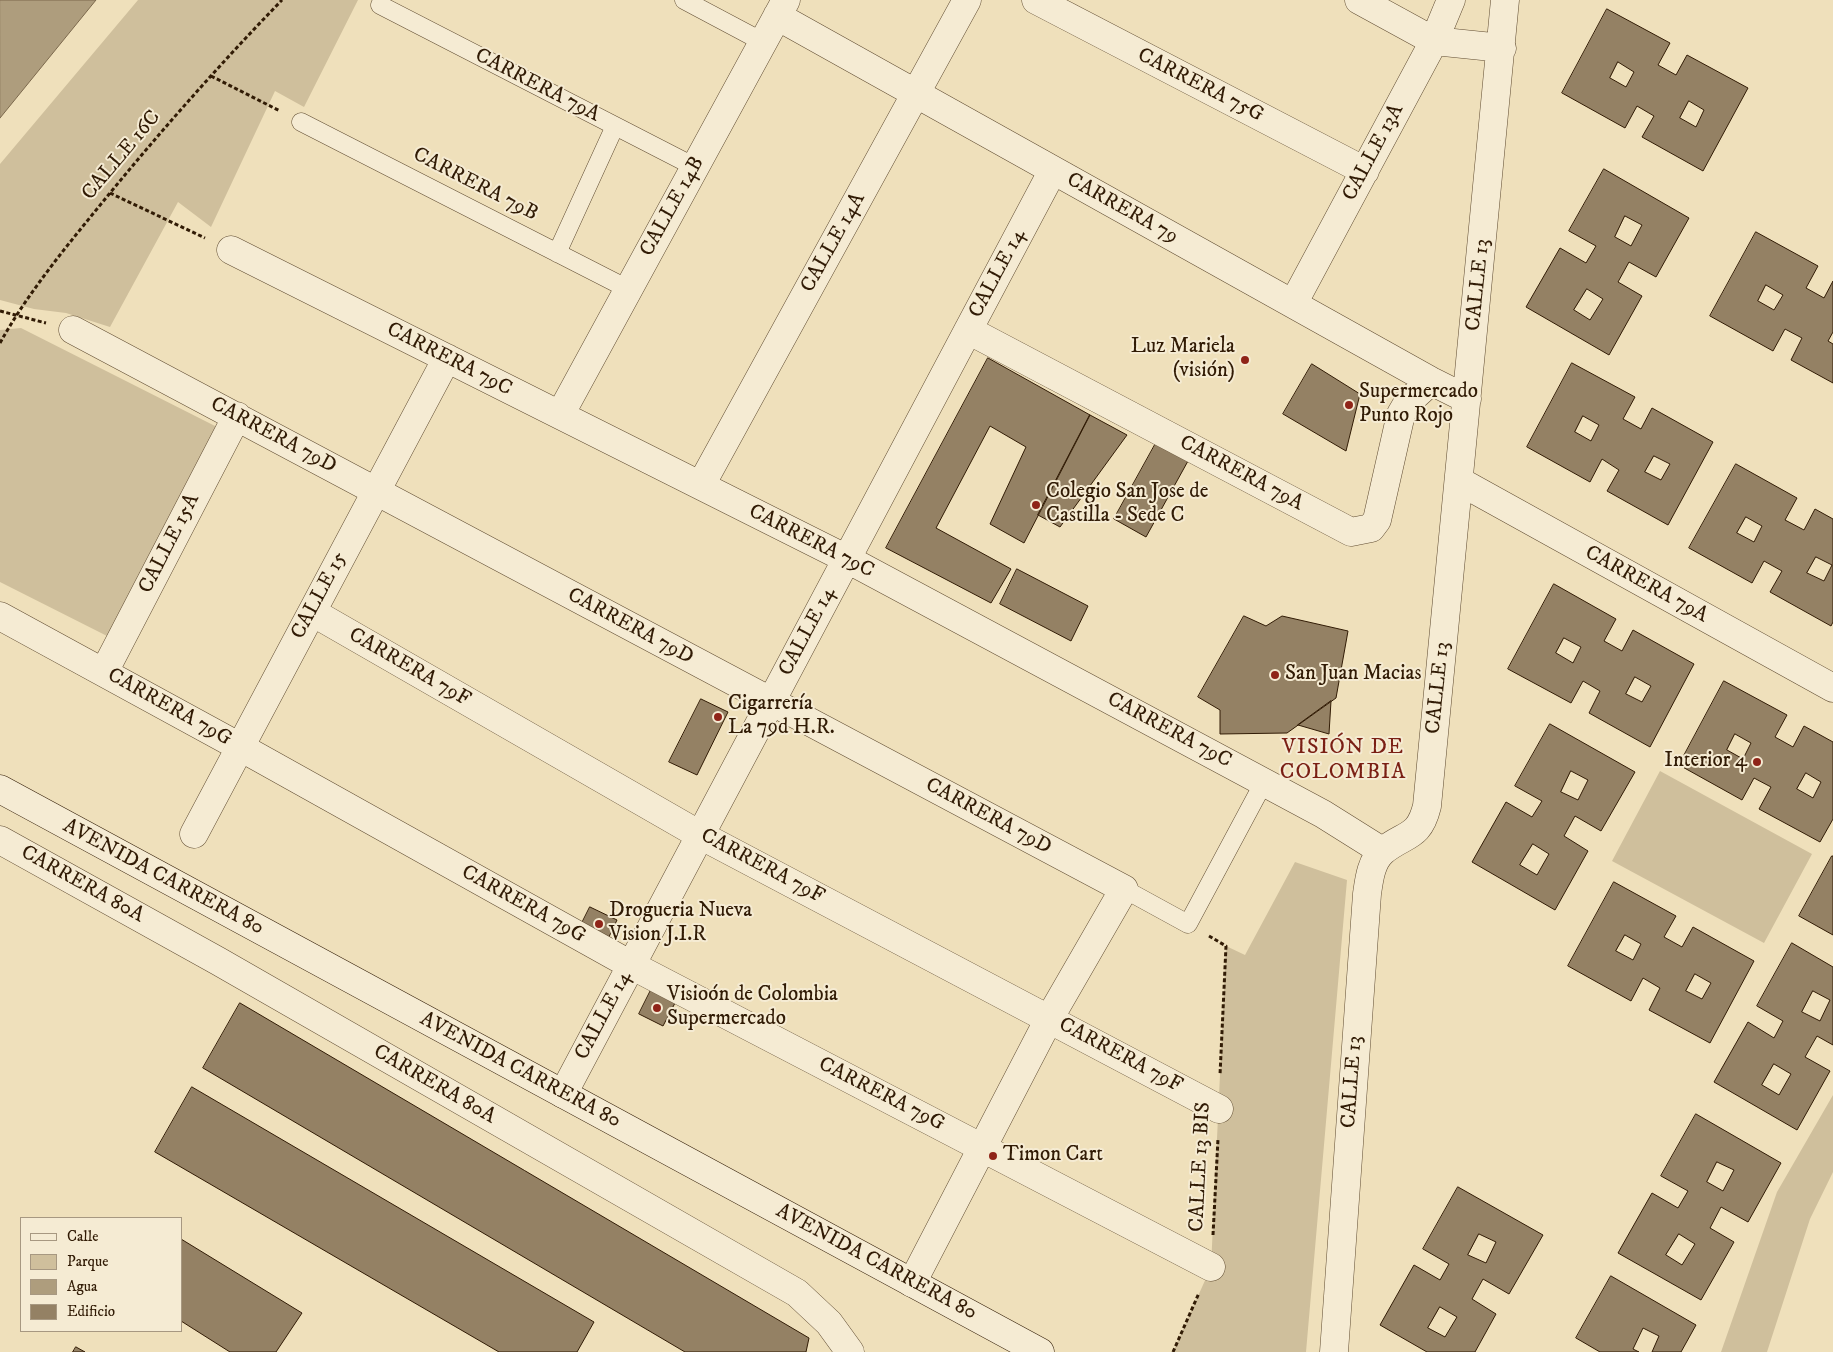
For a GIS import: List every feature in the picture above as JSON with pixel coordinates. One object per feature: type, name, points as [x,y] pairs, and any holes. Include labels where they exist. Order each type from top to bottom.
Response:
[{"type":"street","name":"CALLE 14A","points":[[701,486],[967,0]]},
{"type":"street","name":"CARRERA 75G","points":[[1036,0],[1364,171]]},
{"type":"street","points":[[1359,0],[1434,41],[1502,48]]},
{"type":"street","name":"CALLE 13A","points":[[1292,304],[1434,41],[1451,0]]},
{"type":"street","name":"CALLE 13","points":[[1334,1352],[1367,894],[1371,873],[1382,852],[1416,831],[1424,820],[1427,806],[1502,48],[1505,0]]},
{"type":"street","name":"CALLE 14B","points":[[560,415],[781,8]]},
{"type":"street","name":"CARRERA 79","points":[[781,8],[916,94],[1431,381],[1467,399]]},
{"type":"street","name":"CALLE 14","points":[[562,1094],[1053,170]]},
{"type":"street","name":"CARRERA 79C","points":[[230,250],[847,559],[1324,814],[1382,852]]},
{"type":"street","name":"CARRERA 79D","points":[[73,330],[1124,889]]},
{"type":"street","name":"CARRERA 79A","points":[[968,330],[1351,532],[1371,528],[1377,520],[1401,414],[1408,402],[1431,381]]},
{"type":"street","name":"CALLE 15","points":[[194,834],[447,358]]},
{"type":"street","name":"CALLE 15A","points":[[104,672],[237,416]]},
{"type":"street","name":"CARRERA 79A","points":[[1459,482],[1833,688]]},
{"type":"street","name":"CARRERA 79F","points":[[312,612],[700,835],[1219,1109]]},
{"type":"street","name":"CARRERA 79G","points":[[0,616],[240,747],[631,965],[1212,1267]]},
{"type":"street","name":"AVENIDA CARRERA 80","points":[[1,792],[1040,1352]]},
{"type":"street","name":"CARRERA 80A","points":[[0,840],[218,961],[797,1292],[829,1323],[850,1352]]},
{"type":"street","points":[[912,1283],[1050,1019],[1124,889]]},
{"type":"lane","points":[[684,0],[763,42]]},
{"type":"lane","name":"CARRERA 79A","points":[[380,5],[695,167]]},
{"type":"lane","name":"CARRERA 79B","points":[[301,122],[628,289]]},
{"type":"lane","points":[[557,253],[615,126]]},
{"type":"lane","name":"CARRERA 79D","points":[[1124,889],[1188,924],[1264,782]]},
{"type":"path","name":"CALLE 16C","points":[[0,343],[16,315],[110,193],[211,76],[282,0]]},
{"type":"path","points":[[211,76],[301,122]]},
{"type":"path","points":[[110,193],[230,250]]},
{"type":"path","points":[[0,311],[73,330]]},
{"type":"path","name":"CALLE 13 BIS","points":[[1173,1352],[1212,1267],[1226,946]]},
{"type":"green space","points":[[138,0],[358,0],[304,107],[275,91],[211,227],[178,202],[110,327],[66,313],[34,309],[0,300],[0,164]]},
{"type":"green space","points":[[21,328],[217,427],[113,639],[0,582],[0,330]]},
{"type":"green space","points":[[1660,771],[1812,854],[1764,943],[1612,861]]},
{"type":"green space","points":[[1295,862],[1347,880],[1306,1352],[1173,1352],[1211,1267],[1226,946],[1245,955]]},
{"type":"green space","points":[[1833,1095],[1833,1172],[1810,1219],[1767,1352],[1721,1352],[1777,1192]]},
{"type":"water","points":[[0,0],[96,0],[0,118]]},
{"type":"building","points":[[1607,9],[1670,43],[1658,65],[1676,75],[1687,55],[1748,88],[1703,171],[1642,137],[1654,116],[1637,106],[1625,128],[1562,93]],"holes":[[[1618,62],[1634,72],[1626,87],[1610,78]],[[1689,101],[1704,110],[1696,127],[1680,118]]]},
{"type":"building","points":[[1604,169],[1689,218],[1656,277],[1629,262],[1618,282],[1642,296],[1609,355],[1526,307],[1560,248],[1586,263],[1596,246],[1569,231]],"holes":[[[1625,216],[1642,225],[1631,246],[1615,237]],[[1587,289],[1603,299],[1590,320],[1574,310]]]},
{"type":"building","points":[[1756,232],[1818,266],[1806,288],[1824,298],[1833,281],[1833,332],[1828,341],[1833,344],[1833,383],[1791,360],[1802,338],[1785,329],[1773,351],[1710,316]],"holes":[[[1766,285],[1783,295],[1774,310],[1758,301]]]},
{"type":"building","points":[[988,358],[1090,415],[1024,543],[990,524],[1026,447],[990,426],[936,528],[1011,569],[991,603],[886,548]]},
{"type":"building","points":[[1572,363],[1635,397],[1623,419],[1641,429],[1652,408],[1713,442],[1668,525],[1607,491],[1619,470],[1602,459],[1590,482],[1527,447]],"holes":[[[1583,416],[1599,425],[1591,441],[1575,432]],[[1654,456],[1670,464],[1661,480],[1645,472]]]},
{"type":"building","points":[[1312,364],[1360,394],[1346,451],[1283,414]]},
{"type":"building","points":[[1090,415],[1127,435],[1060,527],[1038,515]]},
{"type":"building","points":[[1156,443],[1188,461],[1146,537],[1114,519]]},
{"type":"building","points":[[1736,464],[1797,498],[1785,520],[1804,530],[1815,509],[1833,519],[1833,622],[1831,626],[1770,592],[1782,571],[1764,561],[1752,583],[1689,548]],"holes":[[[1746,517],[1762,526],[1754,542],[1737,533]],[[1816,557],[1832,565],[1824,581],[1807,573]]]},
{"type":"building","points":[[1017,569],[1088,606],[1071,641],[1000,604]]},
{"type":"building","points":[[1554,584],[1616,619],[1604,641],[1622,651],[1633,630],[1694,664],[1650,747],[1589,713],[1600,691],[1583,681],[1571,703],[1508,669]],"holes":[[[1564,638],[1581,647],[1573,663],[1556,653]],[[1635,677],[1651,686],[1642,702],[1626,694]]]},
{"type":"building","name":"San Juan Macias","points":[[1244,616],[1266,626],[1282,616],[1348,631],[1336,698],[1287,733],[1220,734],[1220,710],[1198,697]]},
{"type":"building","name":"Interior 4","points":[[1724,681],[1787,715],[1775,737],[1793,747],[1804,726],[1833,742],[1833,819],[1820,842],[1759,809],[1771,787],[1754,778],[1742,800],[1679,765]],"holes":[[[1735,734],[1751,743],[1743,759],[1727,750]],[[1806,773],[1821,782],[1813,798],[1797,789]]]},
{"type":"building","points":[[701,699],[728,712],[697,775],[669,762]]},
{"type":"building","points":[[1331,701],[1329,734],[1298,725]]},
{"type":"building","points":[[1550,724],[1635,772],[1601,831],[1575,816],[1564,836],[1588,851],[1555,910],[1472,862],[1506,802],[1532,817],[1542,801],[1515,786]],"holes":[[[1571,771],[1588,780],[1578,800],[1561,792]],[[1533,844],[1549,854],[1537,875],[1520,865]]]},
{"type":"building","points":[[1833,856],[1833,935],[1799,916]]},
{"type":"building","points":[[1614,882],[1676,916],[1664,937],[1682,947],[1693,927],[1754,961],[1710,1043],[1649,1010],[1660,988],[1643,978],[1631,1001],[1568,966]],"holes":[[[1625,935],[1641,944],[1633,960],[1616,951]],[[1695,974],[1711,983],[1702,999],[1686,991]]]},
{"type":"building","name":"Drogueria Nueva Vision J.I.R","points":[[590,907],[617,920],[607,941],[580,927]]},
{"type":"building","points":[[1792,943],[1833,967],[1833,1045],[1817,1036],[1805,1057],[1830,1071],[1797,1130],[1714,1082],[1748,1022],[1774,1038],[1783,1021],[1757,1006]],"holes":[[[1813,991],[1830,1000],[1820,1021],[1802,1012]],[[1774,1064],[1791,1074],[1779,1095],[1762,1085]]]},
{"type":"building","name":"Visioón de Colombia Supermercado","points":[[651,990],[675,1003],[663,1026],[639,1014]]},
{"type":"building","points":[[240,1003],[809,1338],[806,1352],[685,1352],[203,1068]]},
{"type":"building","points":[[192,1087],[594,1322],[577,1352],[499,1352],[155,1152]]},
{"type":"building","points":[[1696,1114],[1781,1163],[1748,1222],[1721,1207],[1710,1228],[1734,1242],[1701,1300],[1618,1253],[1652,1193],[1678,1208],[1688,1191],[1661,1176]],"holes":[[[1717,1162],[1734,1170],[1723,1191],[1707,1182]],[[1679,1234],[1695,1244],[1682,1265],[1666,1255]]]},
{"type":"building","points":[[1458,1187],[1543,1235],[1509,1294],[1483,1279],[1472,1299],[1496,1314],[1475,1352],[1427,1352],[1380,1325],[1414,1265],[1440,1280],[1449,1264],[1423,1249]],"holes":[[[1479,1234],[1496,1242],[1486,1263],[1468,1255]],[[1440,1307],[1457,1317],[1445,1337],[1428,1328]]]},
{"type":"building","points":[[182,1240],[302,1313],[276,1352],[230,1352],[182,1322]]},
{"type":"building","points":[[1611,1276],[1696,1325],[1681,1352],[1652,1352],[1659,1336],[1643,1328],[1633,1349],[1639,1352],[1600,1352],[1576,1338]]},
{"type":"building","points":[[76,1347],[85,1352],[73,1352]]},
{"type":"place","name":"Luz Mariela (visión)","points":[[1245,360]]},
{"type":"place","name":"Supermercado Punto Rojo","points":[[1349,405]]},
{"type":"place","name":"Colegio San Jose de Castilla - Sede C","points":[[1036,505]]},
{"type":"place","name":"San Juan Macias","points":[[1275,675]]},
{"type":"place","name":"Cigarrería La 79d H.R.","points":[[718,717]]},
{"type":"place","name":"Interior 4","points":[[1757,762]]},
{"type":"place","name":"Drogueria Nueva Vision J.I.R","points":[[599,924]]},
{"type":"place","name":"Visioón de Colombia Supermercado","points":[[657,1008]]},
{"type":"place","name":"Timon Cart","points":[[993,1156]]},
{"type":"district","name":"VISIÓN DE COLOMBIA","points":[[1343,760]]}]
